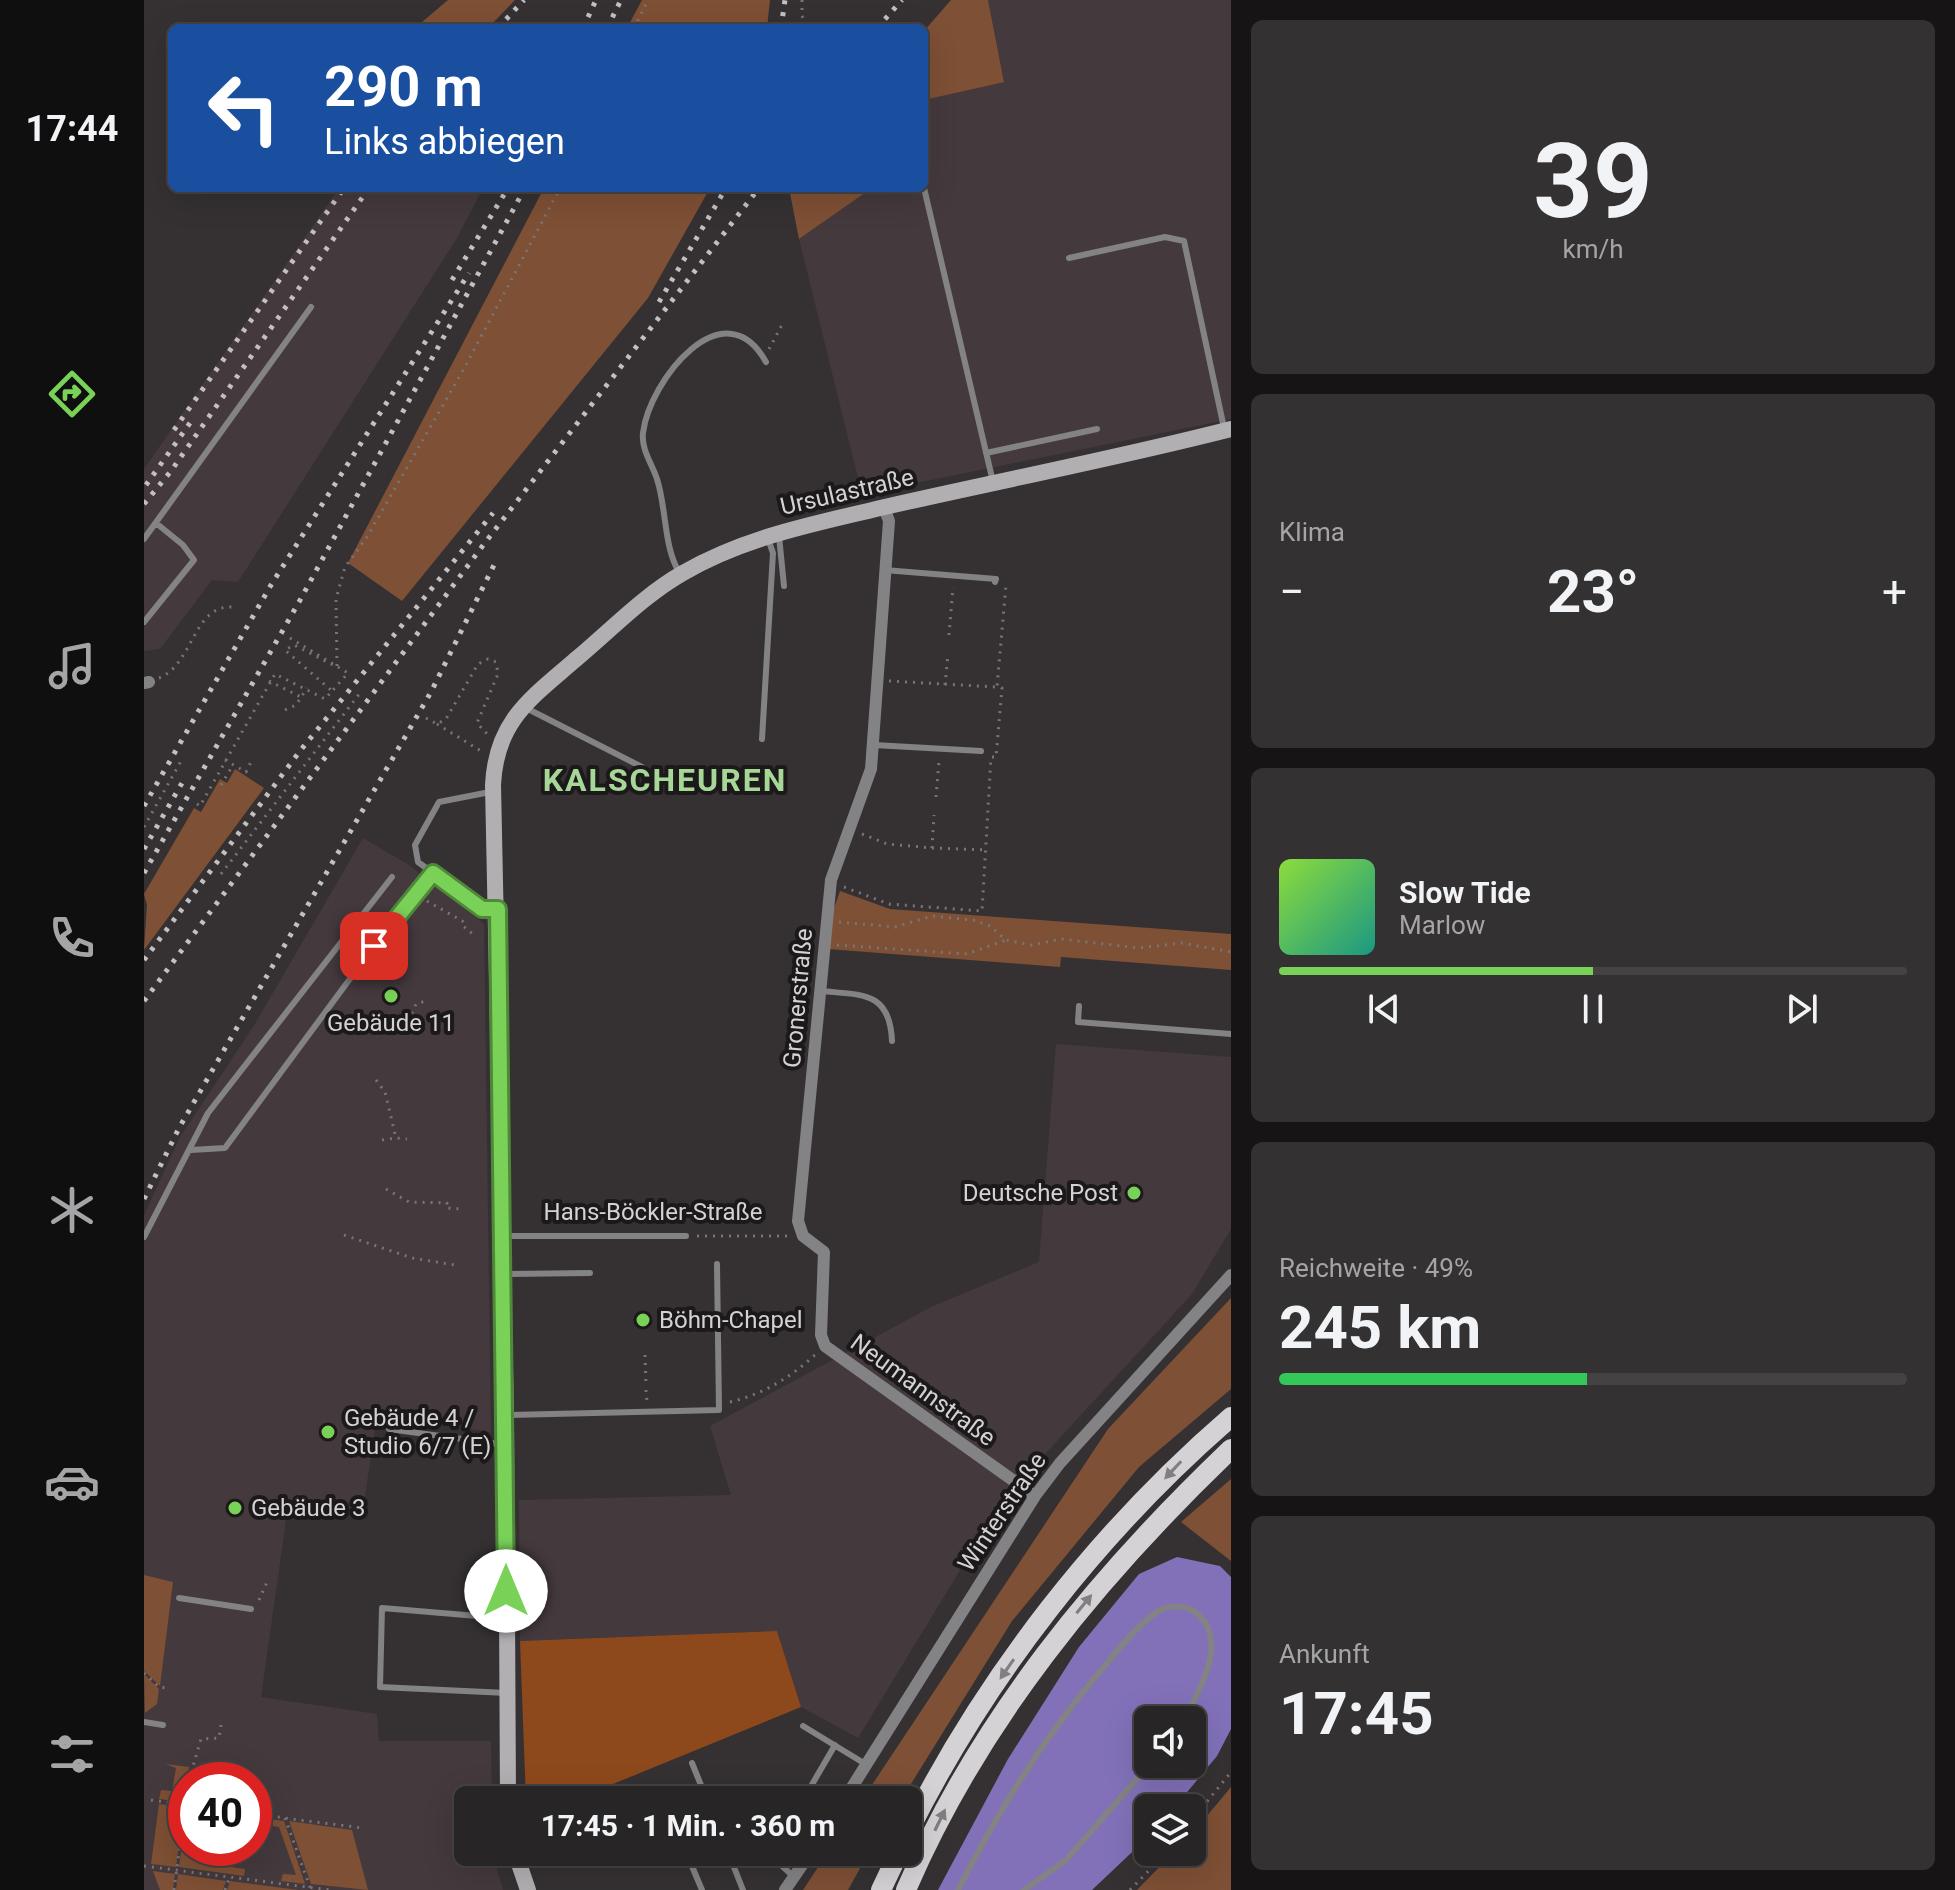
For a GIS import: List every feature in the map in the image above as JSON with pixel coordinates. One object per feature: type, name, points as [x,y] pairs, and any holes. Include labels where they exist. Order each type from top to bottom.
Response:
[{"type":"main road","points":[[922,1808],[986,1698],[1061,1595],[1186,1456],[1231,1417]]},
{"type":"main road","points":[[906,1890],[954,1792],[1000,1716],[1057,1638],[1114,1567],[1231,1449]]},
{"type":"main road","points":[[881,1890],[892,1866]]},
{"type":"street","name":"Ursulastraße","points":[[493,788],[498,743],[523,706],[680,574],[772,534],[1228,430]]},
{"type":"street","name":"Gronerstraße","points":[[803,1236],[798,1221],[831,880],[871,769],[889,521],[884,507]]},
{"type":"street","points":[[493,788],[498,909],[506,1415],[508,1786]]},
{"type":"street","name":"Neumannstraße","points":[[803,1236],[824,1252],[821,1335],[825,1346],[1035,1496]]},
{"type":"street","name":"Winterstraße","points":[[853,1786],[1035,1496],[1060,1463],[1231,1275]]},
{"type":"street","points":[[520,1866],[528,1890]]},
{"type":"street","points":[[785,1890],[802,1866]]},
{"type":"lane","points":[[925,192],[993,482]]},
{"type":"lane","points":[[1069,258],[1165,237],[1184,241],[1228,430]]},
{"type":"lane","points":[[144,539],[311,307]]},
{"type":"lane","points":[[680,574],[671,554],[658,480],[643,445],[653,398],[690,350],[716,334],[745,336],[766,362]]},
{"type":"lane","points":[[986,453],[1097,429]]},
{"type":"lane","points":[[144,622],[194,560],[183,545],[156,523]]},
{"type":"lane","points":[[772,534],[784,586]]},
{"type":"lane","points":[[762,739],[772,534]]},
{"type":"lane","points":[[884,570],[996,579],[995,582]]},
{"type":"lane","points":[[523,706],[642,767]]},
{"type":"lane","points":[[871,745],[981,751]]},
{"type":"lane","points":[[493,788],[439,802],[415,845],[418,862],[482,909],[498,909]]},
{"type":"lane","points":[[191,1150],[225,1148],[403,907],[418,894],[433,873]]},
{"type":"lane","points":[[144,1237],[208,1113],[392,877]]},
{"type":"lane","points":[[821,991],[875,1000],[891,1018],[892,1041]]},
{"type":"lane","points":[[1079,1006],[1078,1022],[1231,1034]]},
{"type":"lane","name":"Hans-Böckler-Straße","points":[[503,1236],[686,1236]]},
{"type":"lane","points":[[506,1415],[719,1410],[717,1264]]},
{"type":"lane","points":[[503,1274],[590,1273]]},
{"type":"lane","points":[[389,1429],[506,1445]]},
{"type":"lane","points":[[179,1598],[251,1609]]},
{"type":"lane","points":[[958,1890],[1022,1773],[1078,1698],[1122,1646],[1159,1610],[1183,1606],[1205,1617],[1216,1640],[1210,1674],[1191,1706]]},
{"type":"lane","points":[[507,1693],[382,1688],[378,1682],[382,1607],[524,1620]]},
{"type":"lane","points":[[144,1722],[163,1725]]},
{"type":"lane","points":[[803,1726],[867,1765]]},
{"type":"lane","points":[[811,1786],[835,1745]]},
{"type":"lane","points":[[692,1763],[701,1786]]},
{"type":"lane","points":[[1024,1890],[1066,1860],[1138,1778]]},
{"type":"lane","points":[[692,1866],[702,1890]]},
{"type":"lane","points":[[734,1866],[743,1890]]},
{"type":"lane","points":[[782,1866],[795,1877]]},
{"type":"path","points":[[636,24],[648,0]]},
{"type":"path","points":[[802,0],[802,16],[807,24]]},
{"type":"path","points":[[337,667],[336,599],[340,579],[466,365],[558,192]]},
{"type":"path","points":[[762,354],[768,351],[784,321]]},
{"type":"path","points":[[949,635],[953,575]]},
{"type":"path","points":[[995,582],[1007,584],[997,687]]},
{"type":"path","points":[[146,683],[167,675],[180,663],[207,615],[219,606],[232,607]]},
{"type":"path","points":[[290,638],[337,667]]},
{"type":"path","points":[[197,804],[200,806],[269,681],[279,674],[325,699],[348,673],[294,645],[285,650],[332,691]]},
{"type":"path","points":[[945,685],[948,654]]},
{"type":"path","points":[[437,724],[452,713],[478,664],[488,659],[496,662],[498,674],[477,723],[480,730],[498,743]]},
{"type":"path","points":[[876,680],[1002,688],[996,757],[981,756],[981,751]]},
{"type":"path","points":[[269,681],[301,697]]},
{"type":"path","points":[[285,710],[296,705],[307,688]]},
{"type":"path","points":[[221,874],[360,693]]},
{"type":"path","points":[[426,718],[471,744]]},
{"type":"path","points":[[936,797],[939,749]]},
{"type":"path","points":[[831,880],[889,904],[982,911],[991,757]]},
{"type":"path","points":[[225,760],[246,772],[253,758]]},
{"type":"path","points":[[144,827],[181,761]]},
{"type":"path","points":[[221,785],[233,765]]},
{"type":"path","points":[[932,848],[934,815]]},
{"type":"path","points":[[850,830],[887,844],[987,850]]},
{"type":"path","points":[[418,894],[442,912],[448,910],[464,922],[463,926],[474,935]]},
{"type":"path","points":[[827,921],[895,927],[932,916],[973,920],[990,926],[1006,940],[1032,945],[1061,939],[1139,948],[1182,943],[1231,952]]},
{"type":"path","points":[[825,944],[967,954],[1006,940]]},
{"type":"path","points":[[405,1028],[416,1004],[429,1000]]},
{"type":"path","points":[[376,1080],[385,1092],[396,1138]]},
{"type":"path","points":[[382,1140],[407,1139]]},
{"type":"path","points":[[386,1189],[409,1202],[447,1203],[446,1208],[462,1209]]},
{"type":"path","points":[[344,1235],[412,1258],[455,1265]]},
{"type":"path","name":"Hans-Böckler-Straße","points":[[686,1236],[803,1236]]},
{"type":"path","points":[[719,1404],[750,1397],[782,1382],[825,1346]]},
{"type":"path","points":[[645,1355],[647,1404]]},
{"type":"path","points":[[251,1609],[263,1596],[267,1582]]},
{"type":"path","points":[[144,1673],[159,1687],[167,1688]]},
{"type":"path","points":[[194,1762],[201,1739],[219,1738],[222,1719]]},
{"type":"path","points":[[1206,1803],[1231,1772]]},
{"type":"path","points":[[151,1800],[168,1802]]},
{"type":"path","points":[[272,1816],[362,1828]]},
{"type":"path","points":[[285,1818],[310,1889]]},
{"type":"path","points":[[144,1866],[330,1890]]},
{"type":"path","points":[[174,1890],[178,1866]]},
{"type":"path","points":[[1130,1890],[1153,1866]]},
{"type":"path","points":[[225,1890],[230,1877]]},
{"type":"shaded area","points":[[448,0],[515,0],[492,24],[420,24]]},
{"type":"shaded area","points":[[642,0],[770,0],[767,24],[629,24]]},
{"type":"shaded area","points":[[951,0],[988,0],[1004,82],[928,99],[928,26]]},
{"type":"shaded area","points":[[988,0],[1231,0],[1231,419],[862,494],[799,239],[866,192],[928,192],[928,99],[1004,81]]},
{"type":"shaded area","points":[[336,192],[481,192],[457,238],[238,582],[212,580],[160,649],[144,651],[144,469]]},
{"type":"shaded area","points":[[542,192],[708,192],[648,298],[402,601],[348,563]]},
{"type":"shaded area","points":[[790,192],[866,192],[799,239]]},
{"type":"shaded area","points":[[235,769],[264,788],[144,950],[147,905],[144,894],[194,808],[201,812],[220,779],[227,783]]},
{"type":"shaded area","points":[[363,838],[409,865],[484,924],[491,1432],[377,1416],[362,1516],[288,1506],[261,1697],[377,1714],[379,1741],[491,1741],[492,1786],[454,1786],[454,1866],[496,1866],[503,1890],[144,1890],[144,1215],[180,1137],[253,1027]]},
{"type":"shaded area","points":[[840,891],[890,909],[1231,934],[1231,970],[1061,957],[1060,967],[828,949],[831,917]]},
{"type":"shaded area","points":[[1056,1044],[1231,1057],[1231,1229],[1192,1294],[1002,1501],[858,1738],[801,1707],[777,1631],[520,1641],[519,1500],[731,1495],[710,1426],[933,1306],[1039,1262]]},
{"type":"shaded area","points":[[1231,1298],[1231,1389],[1139,1467],[1012,1621],[910,1786],[871,1786],[1108,1429]]},
{"type":"shaded area","points":[[1231,1479],[1231,1561],[1181,1522]]},
{"type":"shaded area","points":[[1177,1557],[1220,1566],[1231,1577],[1231,1729],[1217,1756],[1206,1769],[1206,1706],[1134,1706],[1134,1778],[1199,1778],[1186,1794],[1134,1794],[1134,1850],[1092,1890],[938,1890],[1008,1759],[1079,1647],[1139,1574]]},
{"type":"shaded area","points":[[144,1575],[173,1582],[160,1686],[144,1671]]},
{"type":"shaded area","points":[[777,1631],[801,1707],[608,1786],[525,1786],[520,1641]]},
{"type":"shaded area","points":[[144,1674],[159,1689],[157,1704],[145,1713]]},
{"type":"shaded area","points":[[1231,1787],[1231,1890],[1137,1890],[1160,1866],[1206,1866],[1206,1817]]},
{"type":"shaded area","points":[[161,1790],[168,1791],[168,1800],[159,1799]]},
{"type":"shaded area","points":[[159,1804],[168,1805],[168,1866],[176,1867],[151,1864]]},
{"type":"shaded area","points":[[272,1819],[284,1821],[305,1884],[281,1881],[283,1874],[296,1875],[279,1827],[272,1826]]},
{"type":"shaded area","points":[[289,1821],[352,1830],[368,1890],[311,1884]]},
{"type":"shaded area","points":[[231,1866],[245,1869],[244,1876],[179,1867]]},
{"type":"shaded area","points":[[819,1866],[861,1866],[848,1890],[803,1890]]},
{"type":"shaded area","points":[[153,1871],[175,1874],[173,1890],[160,1890]]},
{"type":"shaded area","points":[[178,1874],[226,1881],[223,1890],[176,1890]]},
{"type":"shaded area","points":[[230,1881],[299,1890],[227,1890]]},
{"type":"railway","points":[[502,24],[524,0]]},
{"type":"railway","points":[[585,24],[596,0]]},
{"type":"railway","points":[[609,24],[621,0]]},
{"type":"railway","points":[[782,24],[785,0]]},
{"type":"railway","points":[[881,24],[902,0]]},
{"type":"railway","points":[[174,430],[341,192]]},
{"type":"railway","points":[[144,504],[171,471],[366,192]]},
{"type":"railway","points":[[452,280],[506,192]]},
{"type":"railway","points":[[144,873],[299,602],[523,192]]},
{"type":"railway","points":[[659,302],[724,192]]},
{"type":"railway","points":[[144,1001],[484,544],[756,192]]},
{"type":"railway","points":[[144,806],[271,585],[469,273]]},
{"type":"railway","points":[[146,485],[190,423]]},
{"type":"railway","points":[[144,960],[300,751],[493,513]]},
{"type":"railway","points":[[144,1199],[179,1128],[431,692],[495,563]]},
{"type":"railway","points":[[144,849],[182,783]]},
{"type":"place","name":"Gebäude 11","points":[[391,996]]},
{"type":"place","name":"Deutsche Post","points":[[1134,1193]]},
{"type":"place","name":"Böhm-Chapel","points":[[643,1320]]},
{"type":"place","name":"Gebäude 4 / Studio 6/7 (E)","points":[[328,1432]]},
{"type":"place","name":"Gebäude 3","points":[[235,1508]]},
{"type":"district","name":"KALSCHEUREN","points":[[665,780]]},
{"type":"route","points":[[374,946],[433,873],[482,909],[498,909],[506,1591]]}]
